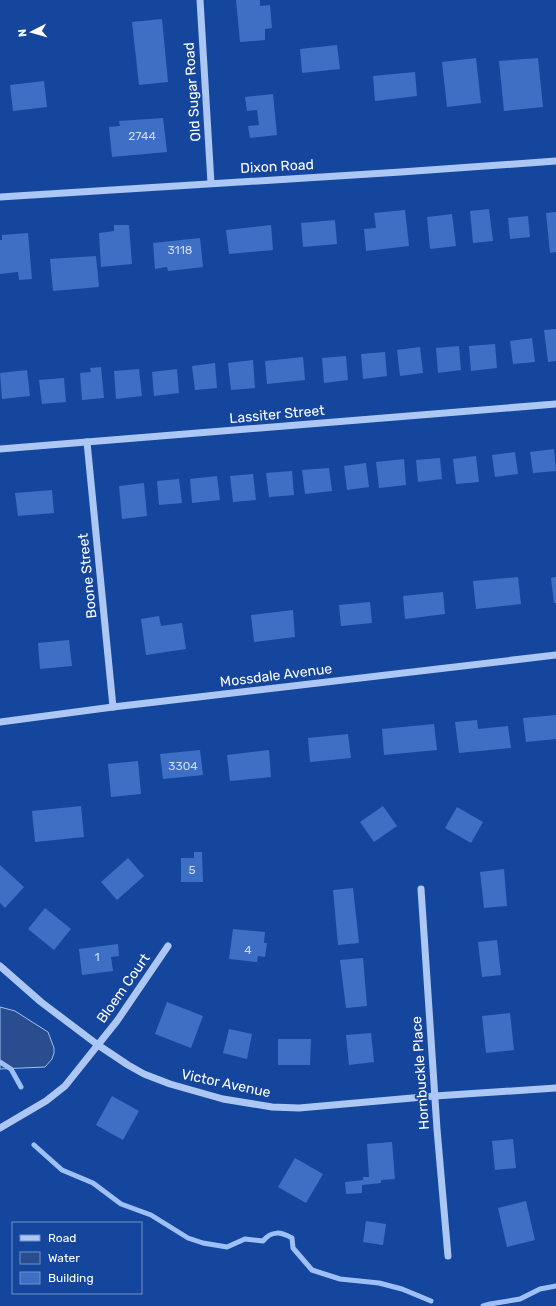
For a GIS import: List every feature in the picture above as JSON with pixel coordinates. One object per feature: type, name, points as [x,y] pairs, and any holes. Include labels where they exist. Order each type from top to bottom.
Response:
[{"type":"street","name":"Old Sugar Road","points":[[200,0],[211,183]]},
{"type":"street","name":"Dixon Road","points":[[0,197],[556,161]]},
{"type":"street","name":"Lassiter Street","points":[[0,449],[556,404]]},
{"type":"street","name":"Boone Street","points":[[87,442],[113,707]]},
{"type":"street","name":"Mossdale Avenue","points":[[0,722],[113,707],[556,655]]},
{"type":"street","name":"Hornbuckle Place","points":[[421,889],[435,1096],[448,1256]]},
{"type":"street","name":"Bloem Court","points":[[0,1128],[46,1101],[65,1086],[117,1021],[168,946]]},
{"type":"street","name":"Victor Avenue","points":[[0,966],[41,1002],[98,1045],[138,1071],[170,1084],[223,1098],[272,1107],[299,1108],[435,1096],[556,1088]]},
{"type":"water","points":[[0,1007],[15,1011],[48,1032],[54,1048],[54,1053],[52,1059],[45,1067],[0,1069]]},
{"type":"building","points":[[236,0],[260,0],[260,6],[270,5],[272,28],[265,29],[265,40],[240,42]]},
{"type":"building","points":[[162,19],[168,82],[139,85],[132,22]]},
{"type":"building","points":[[337,45],[340,69],[302,73],[300,49]]},
{"type":"building","points":[[476,58],[481,103],[447,107],[442,62]]},
{"type":"building","points":[[538,58],[543,107],[504,111],[499,61]]},
{"type":"building","points":[[415,72],[417,96],[375,101],[373,76]]},
{"type":"building","points":[[44,81],[47,107],[13,111],[10,85]]},
{"type":"building","points":[[273,94],[277,135],[250,138],[248,126],[259,125],[257,110],[247,111],[245,97]]},
{"type":"building","points":[[163,118],[167,152],[112,157],[109,127],[120,126],[119,121]]},
{"type":"building","points":[[489,209],[493,241],[473,243],[470,211]]},
{"type":"building","points":[[405,210],[409,246],[366,251],[364,229],[376,228],[374,213]]},
{"type":"building","points":[[556,212],[556,252],[550,253],[546,213]]},
{"type":"building","points":[[452,214],[456,246],[430,249],[427,217]]},
{"type":"building","points":[[528,216],[530,237],[510,239],[508,218]]},
{"type":"building","points":[[335,220],[337,244],[303,247],[301,223]]},
{"type":"building","points":[[114,225],[129,225],[132,264],[101,267],[99,233],[114,231]]},
{"type":"building","points":[[271,225],[273,250],[229,254],[226,230]]},
{"type":"building","points":[[28,233],[32,279],[19,280],[18,272],[0,274],[0,240],[2,240],[2,235]]},
{"type":"building","points":[[200,238],[203,267],[168,271],[167,267],[155,269],[153,243]]},
{"type":"building","points":[[96,256],[99,287],[53,291],[50,259]]},
{"type":"building","points":[[556,329],[556,361],[548,362],[544,330]]},
{"type":"building","points":[[532,338],[535,362],[513,364],[510,341]]},
{"type":"building","points":[[495,344],[497,368],[471,371],[469,346]]},
{"type":"building","points":[[459,346],[461,370],[438,373],[436,348]]},
{"type":"building","points":[[420,347],[423,373],[400,376],[397,350]]},
{"type":"building","points":[[385,352],[387,376],[363,379],[361,354]]},
{"type":"building","points":[[346,356],[348,380],[324,383],[322,358]]},
{"type":"building","points":[[303,357],[305,380],[267,384],[265,361]]},
{"type":"building","points":[[253,360],[255,388],[231,390],[228,363]]},
{"type":"building","points":[[215,363],[217,388],[195,390],[192,366]]},
{"type":"building","points":[[101,367],[104,398],[82,400],[80,373],[91,372],[90,368]]},
{"type":"building","points":[[139,369],[142,396],[116,399],[114,371]]},
{"type":"building","points":[[177,369],[179,393],[154,396],[152,372]]},
{"type":"building","points":[[27,370],[30,396],[2,399],[0,373]]},
{"type":"building","points":[[64,378],[66,402],[42,404],[39,380]]},
{"type":"building","points":[[554,449],[556,471],[533,473],[530,452]]},
{"type":"building","points":[[515,452],[518,474],[495,477],[492,455]]},
{"type":"building","points":[[476,456],[479,482],[456,484],[453,459]]},
{"type":"building","points":[[440,458],[442,479],[418,482],[416,460]]},
{"type":"building","points":[[404,459],[406,485],[379,488],[376,462]]},
{"type":"building","points":[[366,463],[369,487],[347,490],[344,466]]},
{"type":"building","points":[[329,468],[332,491],[305,494],[302,470]]},
{"type":"building","points":[[292,471],[294,495],[269,497],[266,473]]},
{"type":"building","points":[[253,474],[256,500],[233,502],[230,476]]},
{"type":"building","points":[[217,476],[220,500],[192,503],[190,479]]},
{"type":"building","points":[[179,479],[182,503],[159,505],[157,481]]},
{"type":"building","points":[[144,483],[147,516],[122,519],[119,486]]},
{"type":"building","points":[[52,490],[54,513],[18,516],[15,493]]},
{"type":"building","points":[[518,577],[521,604],[476,609],[473,581]]},
{"type":"building","points":[[556,577],[556,603],[554,603],[551,578]]},
{"type":"building","points":[[443,592],[445,614],[405,619],[403,596]]},
{"type":"building","points":[[370,602],[372,623],[341,626],[339,605]]},
{"type":"building","points":[[293,610],[295,637],[254,642],[251,615]]},
{"type":"building","points":[[159,616],[161,626],[182,623],[186,649],[146,655],[141,619]]},
{"type":"building","points":[[69,640],[72,666],[40,669],[38,643]]},
{"type":"building","points":[[556,715],[556,739],[526,742],[523,718]]},
{"type":"building","points":[[477,720],[478,729],[508,726],[511,748],[459,753],[455,722]]},
{"type":"building","points":[[434,724],[437,750],[384,755],[382,729]]},
{"type":"building","points":[[348,734],[351,758],[310,762],[308,738]]},
{"type":"building","points":[[200,750],[203,775],[163,779],[160,754]]},
{"type":"building","points":[[269,750],[271,777],[230,781],[227,755]]},
{"type":"building","points":[[138,761],[141,794],[111,797],[108,764]]},
{"type":"building","points":[[81,806],[84,837],[35,842],[32,811]]},
{"type":"building","points":[[383,806],[397,826],[374,842],[360,822]]},
{"type":"building","points":[[457,807],[483,822],[471,843],[445,828]]},
{"type":"building","points":[[194,852],[202,852],[203,882],[181,882],[181,858],[194,858]]},
{"type":"building","points":[[128,858],[144,876],[117,900],[101,882]]},
{"type":"building","points":[[0,865],[24,887],[5,908],[0,903]]},
{"type":"building","points":[[504,869],[507,906],[484,908],[480,872]]},
{"type":"building","points":[[353,888],[359,943],[338,945],[333,890]]},
{"type":"building","points":[[45,908],[71,929],[54,950],[28,929]]},
{"type":"building","points":[[233,929],[265,932],[264,943],[267,943],[265,957],[258,956],[257,962],[229,959]]},
{"type":"building","points":[[497,940],[501,975],[482,977],[478,942]]},
{"type":"building","points":[[118,944],[119,956],[111,957],[113,971],[82,975],[79,949]]},
{"type":"building","points":[[363,958],[367,1006],[346,1008],[340,960]]},
{"type":"building","points":[[167,1002],[203,1016],[191,1048],[155,1034]]},
{"type":"building","points":[[510,1013],[514,1050],[486,1053],[482,1016]]},
{"type":"building","points":[[229,1029],[252,1034],[247,1059],[223,1053]]},
{"type":"building","points":[[371,1033],[374,1062],[349,1065],[346,1035]]},
{"type":"building","points":[[278,1039],[311,1039],[310,1065],[278,1065]]},
{"type":"building","points":[[112,1096],[139,1111],[123,1140],[96,1125]]},
{"type":"building","points":[[513,1139],[516,1168],[495,1170],[492,1141]]},
{"type":"building","points":[[392,1142],[395,1179],[381,1180],[381,1183],[362,1185],[362,1193],[346,1194],[345,1182],[363,1180],[363,1177],[369,1177],[367,1144]]},
{"type":"building","points":[[295,1158],[323,1174],[306,1203],[278,1187]]},
{"type":"building","points":[[526,1201],[535,1240],[507,1247],[498,1208]]},
{"type":"building","points":[[366,1221],[386,1224],[383,1245],[363,1242]]},
{"type":"waterway","points":[[0,1062],[11,1069],[21,1087]]},
{"type":"waterway","points":[[34,1145],[62,1170],[93,1183],[121,1204],[151,1215],[188,1238],[203,1243],[227,1247],[245,1239],[263,1241],[270,1235],[277,1233],[284,1234],[292,1238],[293,1248],[312,1270],[340,1279],[379,1283],[402,1289],[431,1301]]},
{"type":"waterway","points":[[483,1306],[520,1299],[540,1289],[556,1286]]}]
